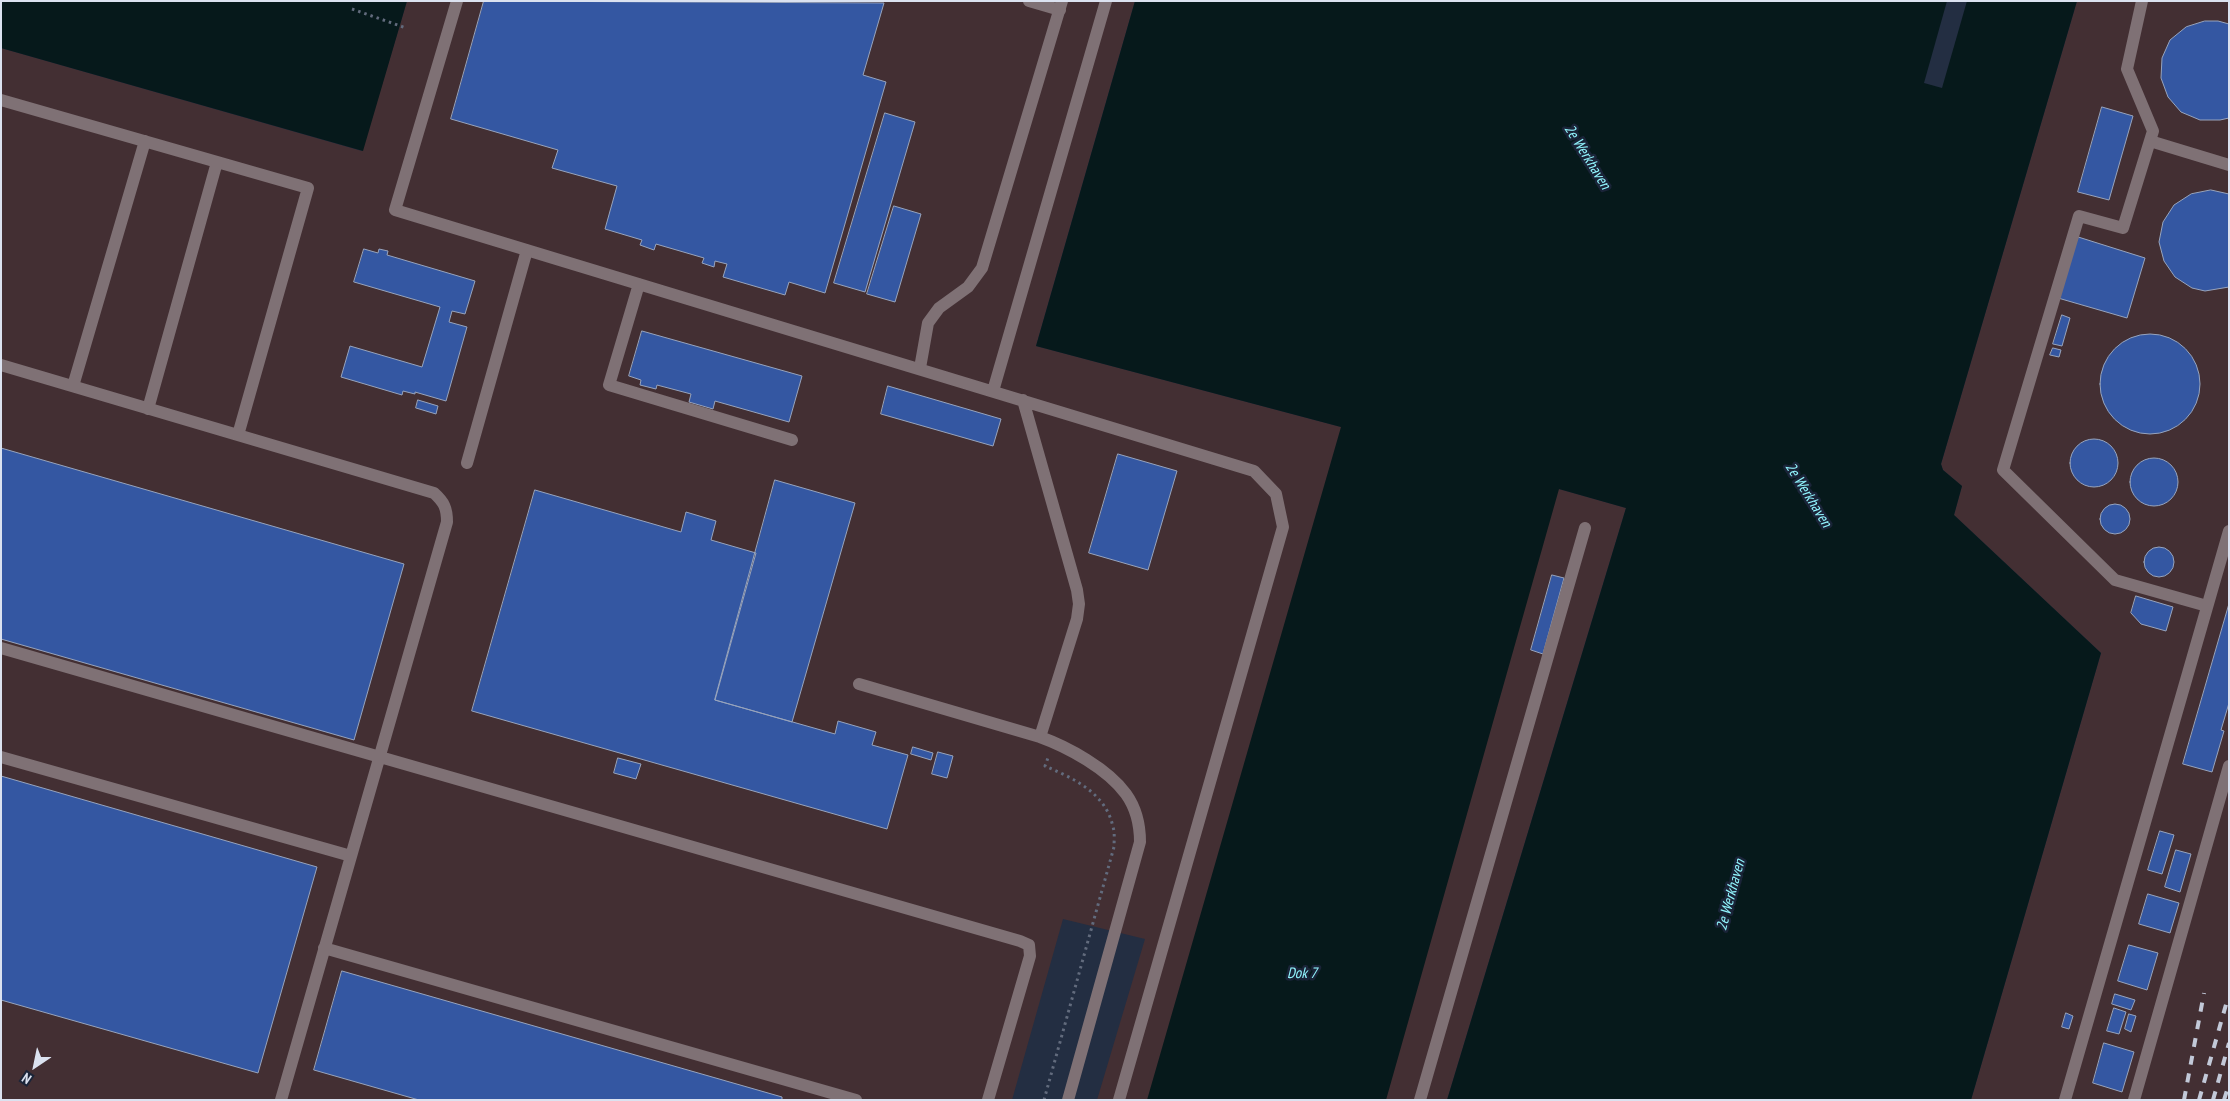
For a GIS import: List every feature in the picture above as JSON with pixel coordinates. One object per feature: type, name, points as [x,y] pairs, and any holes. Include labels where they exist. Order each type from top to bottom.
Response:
[{"type":"lane","points":[[457,1],[396,210],[1254,471],[1276,494],[1283,527],[1119,1100]]},
{"type":"lane","points":[[920,368],[928,323],[939,308],[968,287],[982,268],[1061,6],[1029,1]]},
{"type":"lane","points":[[993,391],[1106,1]]},
{"type":"lane","points":[[2142,1],[2127,69],[2153,131],[2123,228],[2079,216],[2003,470],[2115,580],[2206,606]]},
{"type":"lane","points":[[1,100],[308,188],[238,435]]},
{"type":"lane","points":[[2150,141],[2229,165]]},
{"type":"lane","points":[[73,386],[144,142]]},
{"type":"lane","points":[[148,408],[217,162]]},
{"type":"lane","points":[[467,463],[527,250]]},
{"type":"lane","points":[[639,284],[609,385],[792,440]]},
{"type":"lane","points":[[1,365],[434,493],[443,501],[446,511],[446,522],[281,1100]]},
{"type":"lane","points":[[1023,400],[1079,604],[1077,619],[1040,737]]},
{"type":"lane","points":[[1420,1100],[1584,528]]},
{"type":"lane","points":[[2065,1100],[2229,531]]},
{"type":"lane","points":[[1,648],[1020,940],[1029,945],[1030,956],[988,1100]]},
{"type":"lane","points":[[859,684],[1054,742],[1076,753],[1112,780],[1126,794],[1135,811],[1140,827],[1140,842],[1068,1100]]},
{"type":"lane","points":[[1,757],[351,856]]},
{"type":"lane","points":[[2134,1100],[2229,766]]},
{"type":"lane","points":[[324,948],[856,1100]]},
{"type":"path","points":[[352,9],[406,28]]},
{"type":"path","points":[[1044,1100],[1114,847],[1113,827],[1106,809],[1093,793],[1073,778],[1045,766],[1054,742]]},
{"type":"shaded area","points":[[407,1],[1135,1],[1036,346],[1341,427],[1626,508],[1447,1100],[1097,1100],[1145,939],[1063,919],[1012,1100],[1,1100],[1,48],[362,151]]},
{"type":"shaded area","points":[[2077,1],[2229,1],[2229,1100],[1971,1100],[2101,653],[1954,515],[1962,486],[1943,470],[1941,464]]},
{"type":"water","points":[[1,1],[407,1],[363,151],[1,48]]},
{"type":"water","points":[[1135,1],[2077,1],[1941,464],[1943,470],[1962,486],[1954,515],[2101,653],[1971,1100],[1447,1100],[1626,508],[1559,489],[1386,1100],[1147,1100],[1341,427],[1036,346]]},
{"type":"pier","points":[[1947,1],[1967,1],[1942,88],[1924,83]]},
{"type":"building","points":[[484,1],[884,3],[863,75],[886,82],[825,293],[789,282],[785,295],[723,277],[727,264],[715,261],[714,267],[702,263],[704,258],[656,244],[654,250],[640,245],[642,240],[605,229],[617,186],[552,168],[558,150],[451,119]]},
{"type":"building","points":[[2205,21],[2218,21],[2229,24],[2229,118],[2220,120],[2200,120],[2181,112],[2168,97],[2161,78],[2162,58],[2170,40],[2186,27]]},
{"type":"building","points":[[2102,107],[2133,116],[2109,200],[2078,192]]},
{"type":"building","points":[[885,113],[915,122],[865,292],[834,283]]},
{"type":"building","points":[[2211,190],[2229,194],[2229,287],[2205,291],[2192,288],[2175,277],[2164,261],[2159,242],[2163,222],[2174,205],[2191,194]]},
{"type":"building","points":[[894,206],[921,214],[895,302],[867,294]]},
{"type":"building","points":[[2075,236],[2145,258],[2127,318],[2058,298]]},
{"type":"building","points":[[364,249],[378,253],[379,249],[388,251],[387,255],[475,281],[465,314],[452,311],[449,322],[467,327],[446,401],[415,392],[415,394],[403,391],[402,395],[341,377],[350,346],[422,367],[440,307],[354,282]]},
{"type":"building","points":[[2062,315],[2070,318],[2062,346],[2053,344]]},
{"type":"building","points":[[642,331],[802,376],[789,422],[715,401],[713,409],[689,402],[691,394],[657,385],[656,389],[640,385],[641,380],[629,376]]},
{"type":"building","points":[[2150,334],[2169,338],[2186,348],[2196,365],[2200,384],[2196,403],[2186,420],[2169,430],[2150,434],[2131,430],[2114,420],[2104,403],[2100,384],[2104,365],[2114,348],[2131,338]]},
{"type":"building","points":[[2053,348],[2061,350],[2059,357],[2050,355]]},
{"type":"building","points":[[888,386],[1001,419],[993,446],[881,414]]},
{"type":"building","points":[[418,400],[438,406],[436,414],[416,408]]},
{"type":"building","points":[[2094,439],[2103,441],[2111,446],[2116,454],[2118,463],[2116,472],[2111,480],[2103,485],[2094,487],[2085,485],[2077,480],[2072,472],[2070,463],[2072,454],[2077,446],[2085,441]]},
{"type":"building","points":[[1,448],[404,564],[354,740],[1,639]]},
{"type":"building","points":[[1118,454],[1177,471],[1148,570],[1089,553]]},
{"type":"building","points":[[2149,458],[2159,458],[2168,462],[2174,468],[2177,473],[2177,491],[2168,502],[2159,506],[2149,506],[2140,502],[2134,496],[2130,487],[2130,477],[2134,468],[2140,462]]},
{"type":"building","points":[[775,480],[855,503],[792,722],[715,700]]},
{"type":"building","points":[[535,490],[681,532],[686,512],[716,521],[711,540],[756,553],[715,700],[835,734],[838,721],[876,732],[872,745],[908,755],[887,829],[472,711]]},
{"type":"building","points":[[2115,504],[2126,508],[2130,519],[2126,530],[2115,534],[2104,530],[2100,519],[2104,508]]},
{"type":"building","points":[[2159,547],[2170,551],[2174,562],[2170,573],[2159,577],[2148,573],[2144,562],[2148,551]]},
{"type":"building","points":[[1552,575],[1564,578],[1543,654],[1531,650]]},
{"type":"building","points":[[2136,596],[2173,607],[2166,631],[2141,624],[2131,613]]},
{"type":"building","points":[[2229,604],[2229,703],[2221,730],[2224,731],[2212,772],[2183,764]]},
{"type":"building","points":[[913,747],[933,753],[931,760],[911,754]]},
{"type":"building","points":[[938,752],[953,756],[947,778],[932,774]]},
{"type":"building","points":[[618,758],[641,764],[636,779],[614,773]]},
{"type":"building","points":[[1,776],[317,867],[258,1073],[1,1000]]},
{"type":"building","points":[[2160,831],[2174,835],[2162,874],[2148,870]]},
{"type":"building","points":[[2176,850],[2191,854],[2180,892],[2165,887]]},
{"type":"building","points":[[2148,894],[2179,903],[2170,933],[2139,924]]},
{"type":"building","points":[[2129,945],[2158,953],[2147,990],[2118,981]]},
{"type":"building","points":[[342,971],[782,1097],[782,1100],[419,1100],[314,1070]]},
{"type":"building","points":[[2115,994],[2135,1000],[2131,1010],[2112,1004]]},
{"type":"building","points":[[2114,1008],[2126,1012],[2119,1034],[2107,1031]]},
{"type":"building","points":[[2066,1013],[2073,1016],[2069,1029],[2062,1027]]},
{"type":"building","points":[[2129,1014],[2136,1016],[2131,1032],[2125,1029]]},
{"type":"building","points":[[2104,1043],[2134,1052],[2122,1092],[2093,1083]]},
{"type":"railway","points":[[2184,1100],[2204,993]]},
{"type":"railway","points":[[2199,1100],[2227,1001]]},
{"type":"railway","points":[[2213,1100],[2229,1043]]},
{"type":"railway","points":[[2224,1100],[2229,1084]]},
{"type":"water label","name":"2e Werkhaven","points":[[1587,157]]},
{"type":"water label","name":"2e Werkhaven","points":[[1808,495]]},
{"type":"water label","name":"2e Werkhaven","points":[[1731,895]]},
{"type":"water label","name":"Dok 7","points":[[1302,974]]}]
